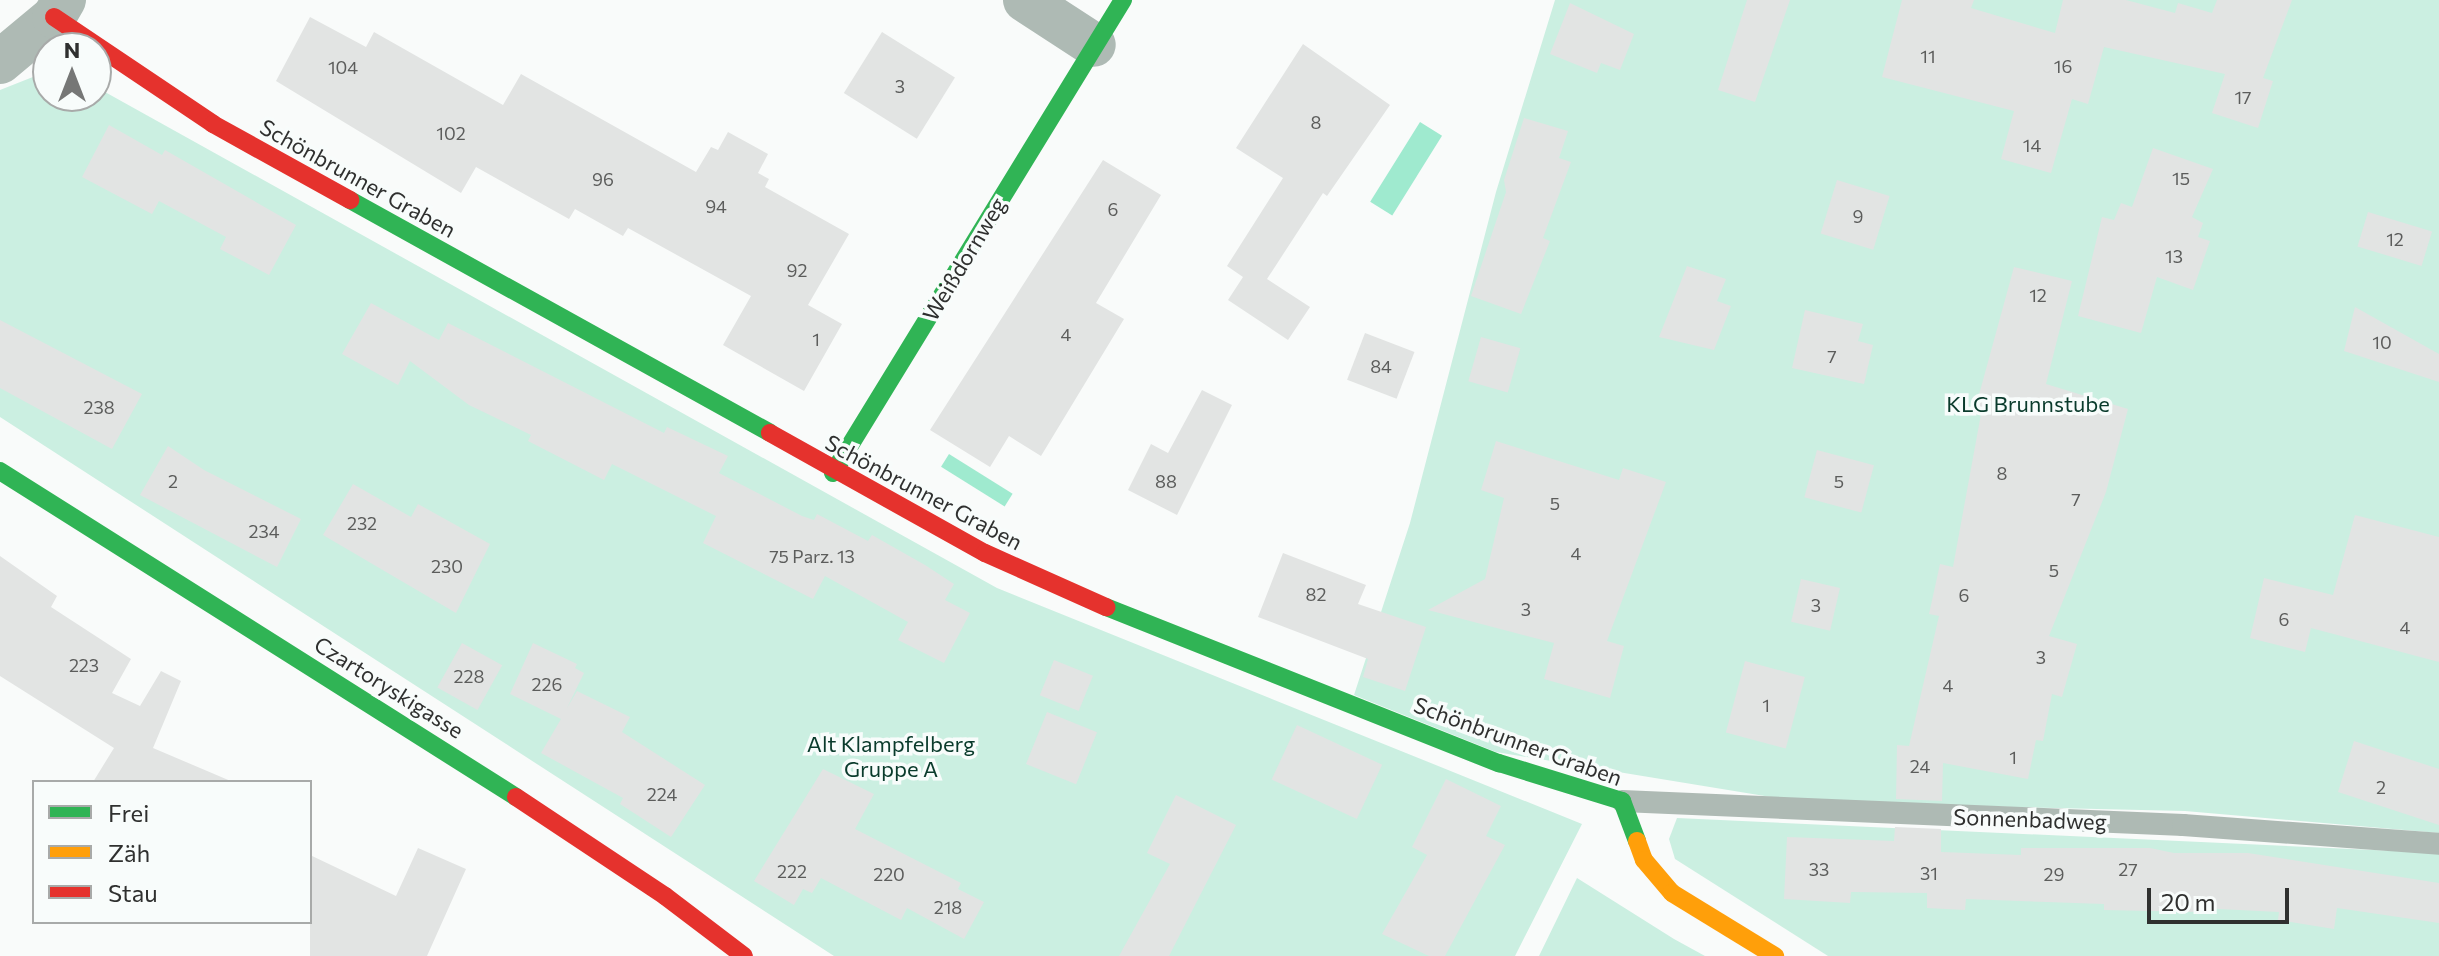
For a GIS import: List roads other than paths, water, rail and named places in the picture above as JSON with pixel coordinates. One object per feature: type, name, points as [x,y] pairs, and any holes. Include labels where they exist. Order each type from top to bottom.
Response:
[{"type":"street","points":[[1025,0],[1094,45]]},
{"type":"street","name":"Weißdornweg","points":[[833,473],[1123,0]]},
{"type":"street","points":[[0,62],[59,8]]},
{"type":"street","name":"Schönbrunner Graben","points":[[59,8],[213,124],[833,473],[985,553],[1184,641],[1499,763],[1622,801],[1644,860],[1672,893],[1775,956]]},
{"type":"street","name":"Czartoryskigasse","points":[[0,471],[460,760],[665,896],[744,956]]},
{"type":"lane","name":"Sonnenbadweg","points":[[1622,801],[2183,825],[2439,844]]},
{"type":"park label","name":"KLG Brunnstube","points":[[2028,404]]},
{"type":"park label","name":"Alt Klampfelberg Gruppe A","points":[[891,756]]}]
